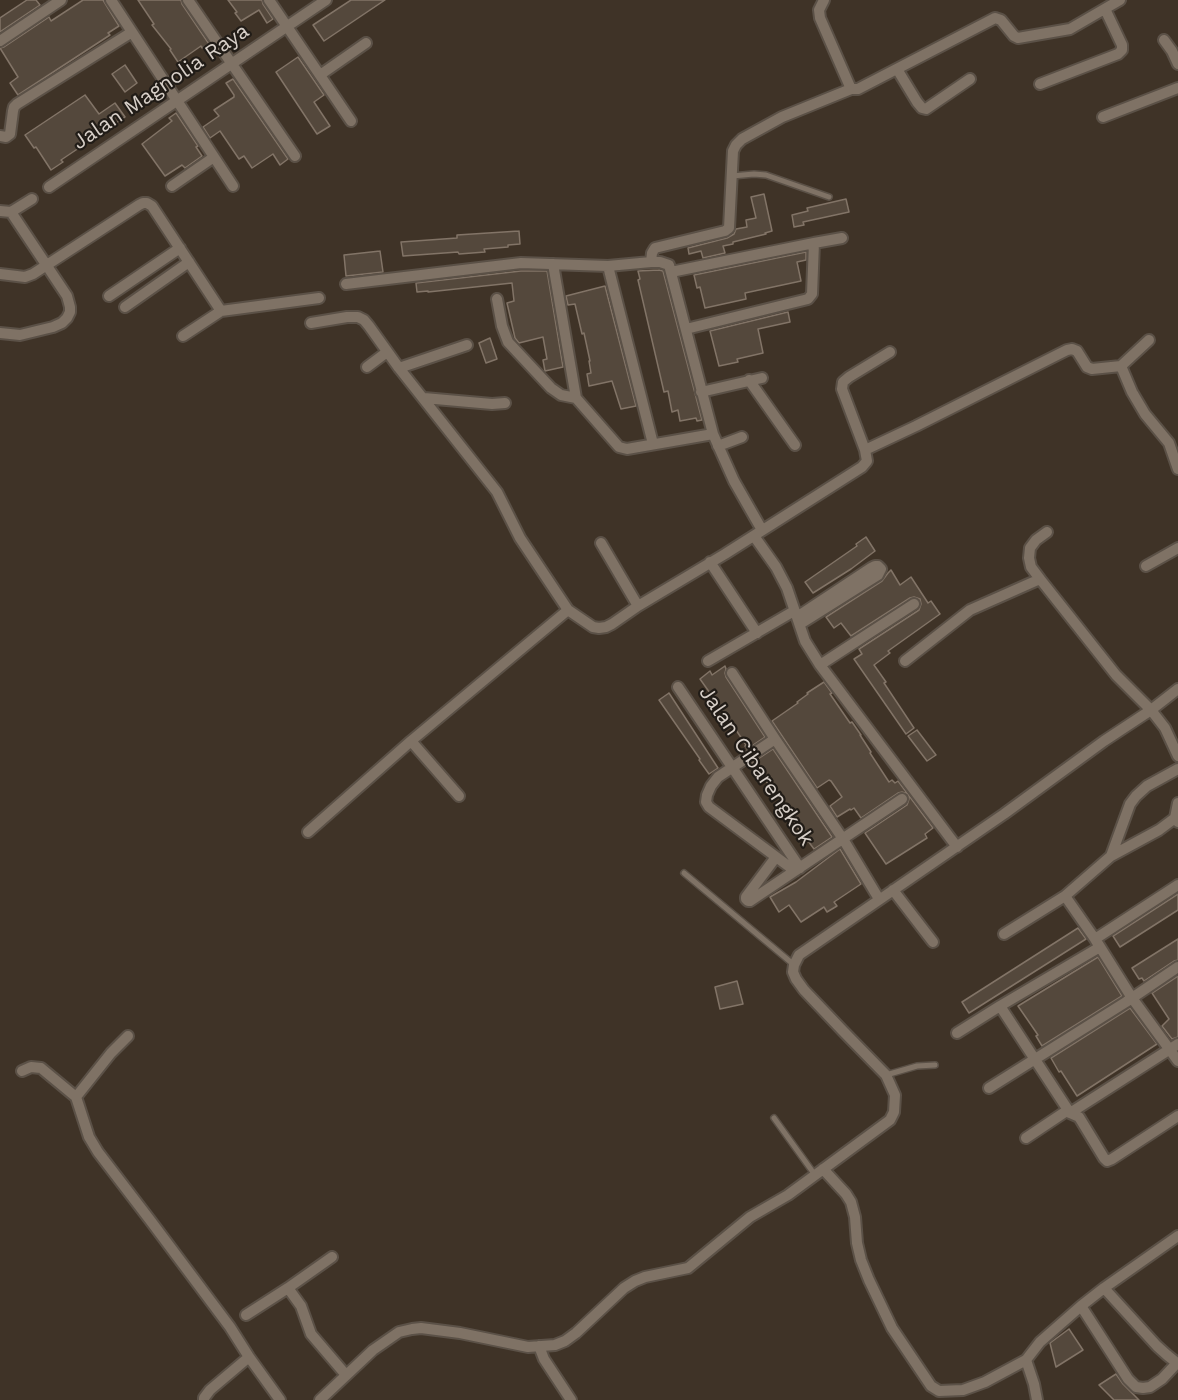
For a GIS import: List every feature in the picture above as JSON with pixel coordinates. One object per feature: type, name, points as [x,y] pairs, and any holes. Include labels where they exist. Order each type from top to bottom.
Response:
[{"type":"street","points":[[0,41],[61,0]]},
{"type":"street","points":[[111,0],[233,186]]},
{"type":"street","points":[[188,0],[295,156]]},
{"type":"street","points":[[269,0],[351,121]]},
{"type":"street","name":"Jalan Magnolia Raya","points":[[49,187],[326,0]]},
{"type":"street","points":[[824,0],[819,10],[820,18],[851,89]]},
{"type":"street","points":[[651,261],[655,248],[725,231],[729,228],[733,151],[742,139],[782,117],[851,89],[858,89],[996,18],[1001,20],[1018,38],[1070,29],[1120,0]]},
{"type":"street","points":[[1040,84],[1118,54],[1122,50],[1122,45],[1105,9]]},
{"type":"street","points":[[0,136],[6,137],[10,134],[13,111],[17,104],[132,32]]},
{"type":"street","points":[[1164,40],[1178,64]]},
{"type":"street","points":[[320,75],[366,43]]},
{"type":"street","points":[[897,69],[917,102],[926,109],[969,79]]},
{"type":"street","points":[[1103,117],[1178,88]]},
{"type":"street","points":[[172,186],[214,157]]},
{"type":"street","points":[[0,333],[20,335],[53,327],[62,323],[70,312],[69,299],[5,211],[32,199]]},
{"type":"street","points":[[0,274],[28,277],[143,203],[147,203],[152,206],[221,311]]},
{"type":"street","points":[[671,272],[842,238]]},
{"type":"street","points":[[686,329],[808,299],[812,294],[814,243]]},
{"type":"street","points":[[109,296],[180,248]]},
{"type":"street","points":[[346,284],[521,263],[608,266],[651,261],[669,265],[713,434],[758,533],[787,588],[805,641],[820,665],[957,847]]},
{"type":"street","points":[[124,307],[189,262]]},
{"type":"street","points":[[553,264],[576,398],[619,447],[627,449],[713,434]]},
{"type":"street","points":[[608,266],[653,444]]},
{"type":"street","points":[[183,336],[221,311],[319,298]]},
{"type":"street","points":[[497,299],[502,326],[508,342],[551,388],[561,395],[576,398]]},
{"type":"street","points":[[311,323],[347,316],[364,320],[497,492],[520,538],[568,610],[593,627],[599,628],[612,624],[862,467],[867,461],[865,450],[842,389],[843,382],[890,352]]},
{"type":"street","points":[[865,450],[1067,350],[1077,351],[1087,367],[1092,369],[1121,366],[1149,340]]},
{"type":"street","points":[[399,368],[467,345]]},
{"type":"street","points":[[367,367],[387,352]]},
{"type":"street","points":[[1121,366],[1145,414],[1169,442],[1178,469]]},
{"type":"street","points":[[701,392],[762,378]]},
{"type":"street","points":[[749,380],[795,445]]},
{"type":"street","points":[[424,398],[505,403]]},
{"type":"street","points":[[718,446],[742,437]]},
{"type":"street","points":[[1047,532],[1030,548],[1031,567],[1116,675],[1151,710],[1165,728],[1178,756]]},
{"type":"street","points":[[601,543],[638,606]]},
{"type":"street","points":[[1146,566],[1178,548]]},
{"type":"street","points":[[710,562],[757,633]]},
{"type":"street","points":[[708,661],[757,633],[797,617],[878,575],[880,569],[875,566],[797,617]]},
{"type":"street","points":[[905,661],[970,610],[1040,579]]},
{"type":"street","points":[[820,665],[914,604]]},
{"type":"street","points":[[308,832],[411,741],[568,610]]},
{"type":"street","points":[[732,673],[843,839],[879,899]]},
{"type":"street","name":"Jalan Cibarengkok","points":[[678,687],[798,870]]},
{"type":"street","points":[[320,1400],[373,1350],[399,1332],[421,1328],[460,1333],[528,1347],[555,1345],[565,1341],[624,1288],[635,1281],[688,1268],[750,1217],[788,1195],[890,1120],[894,1112],[895,1095],[886,1075],[796,979],[793,972],[794,964],[799,955],[957,847],[1178,689]]},
{"type":"street","points":[[775,739],[718,777],[711,786],[706,802],[708,807],[776,857],[798,870]]},
{"type":"street","points":[[411,741],[459,796]]},
{"type":"street","points":[[1111,856],[1130,804],[1136,796],[1147,786],[1178,769]]},
{"type":"street","points":[[776,857],[746,897],[748,901],[902,800]]},
{"type":"street","points":[[1004,934],[1065,896],[1111,856],[1177,820],[1178,803]]},
{"type":"street","points":[[957,1033],[1097,943],[1178,885]]},
{"type":"street","points":[[893,890],[933,942]]},
{"type":"street","points":[[1065,896],[1132,998],[1174,1047],[1178,1061]]},
{"type":"street","points":[[989,1088],[1178,967]]},
{"type":"street","points":[[1000,1006],[1069,1112],[1079,1117],[1107,1161],[1178,1116]]},
{"type":"street","points":[[76,1097],[111,1053],[128,1036]]},
{"type":"street","points":[[1026,1138],[1174,1047]]},
{"type":"street","points":[[22,1071],[31,1067],[40,1068],[76,1097],[89,1137],[98,1152],[230,1327],[280,1400]]},
{"type":"street","points":[[819,1172],[846,1194],[851,1202],[857,1243],[868,1281],[892,1328],[931,1386],[939,1391],[963,1390],[985,1382],[1026,1360],[1040,1342],[1081,1306],[1178,1236]]},
{"type":"street","points":[[246,1315],[332,1257]]},
{"type":"street","points":[[288,1288],[301,1306],[311,1334],[346,1375]]},
{"type":"street","points":[[1081,1306],[1124,1373],[1136,1387],[1150,1387],[1162,1379],[1178,1363],[1157,1346],[1104,1288]]},
{"type":"street","points":[[539,1346],[544,1359],[571,1400]]},
{"type":"street","points":[[204,1400],[210,1390],[249,1357]]},
{"type":"street","points":[[1026,1360],[1037,1400]]},
{"type":"lane","points":[[732,176],[754,174],[766,176],[830,197]]},
{"type":"lane","points":[[684,873],[794,964]]},
{"type":"lane","points":[[886,1075],[916,1066],[935,1065]]},
{"type":"lane","points":[[774,1118],[819,1172]]},
{"type":"building","points":[[27,0],[36,0],[40,5],[0,32],[0,18]]},
{"type":"building","points":[[83,0],[103,0],[119,26],[108,33],[110,35],[18,95],[10,83],[18,77],[0,48],[49,17],[51,21]]},
{"type":"building","points":[[138,0],[181,0],[209,44],[202,48],[201,46],[178,62]]},
{"type":"building","points":[[228,0],[262,0],[273,19],[267,23],[259,10],[241,21]]},
{"type":"building","points":[[351,0],[385,0],[324,41],[313,25]]},
{"type":"building","points":[[298,57],[324,95],[314,102],[330,126],[317,134],[276,72]]},
{"type":"building","points":[[125,65],[137,83],[125,92],[112,74]]},
{"type":"building","points":[[233,79],[288,159],[280,165],[273,154],[252,168],[244,156],[239,159],[220,131],[210,138],[203,127],[219,116],[214,110],[234,97],[226,83]]},
{"type":"building","points":[[85,95],[99,114],[115,103],[125,117],[61,160],[63,162],[51,170],[25,135]]},
{"type":"building","points":[[176,113],[202,156],[185,168],[182,165],[165,176],[142,144],[172,121],[169,118]]},
{"type":"building","points":[[764,194],[772,231],[723,246],[725,253],[703,258],[701,251],[689,254],[688,248],[727,238],[734,234],[736,229],[747,227],[746,220],[756,218],[751,197]]},
{"type":"building","points":[[846,199],[849,212],[803,222],[804,225],[794,227],[792,215],[808,211],[807,208]]},
{"type":"building","points":[[519,231],[520,244],[484,249],[485,252],[403,256],[401,242]]},
{"type":"building","points":[[380,251],[383,272],[346,276],[344,255]]},
{"type":"building","points":[[806,252],[806,260],[797,262],[801,281],[745,293],[746,299],[705,308],[700,287],[697,288],[694,275]]},
{"type":"building","points":[[521,271],[547,271],[563,367],[545,371],[543,360],[547,359],[543,337],[519,343],[515,338],[507,303],[514,301],[512,283],[417,292],[416,283]]},
{"type":"building","points":[[638,271],[663,271],[702,420],[697,421],[696,418],[680,421],[678,410],[672,412],[668,391],[664,392],[638,280],[640,279]]},
{"type":"building","points":[[605,286],[636,406],[621,409],[612,381],[589,386],[587,374],[591,373],[590,361],[584,333],[582,334],[575,304],[568,305],[566,296]]},
{"type":"building","points":[[788,312],[790,322],[758,329],[763,353],[719,366],[710,331]]},
{"type":"building","points":[[490,338],[497,359],[486,363],[479,343]]},
{"type":"building","points":[[866,537],[875,551],[813,593],[805,582],[857,546],[856,544]]},
{"type":"building","points":[[891,570],[900,585],[911,577],[928,603],[931,601],[940,614],[888,651],[890,653],[874,665],[914,728],[906,734],[854,659],[862,654],[859,649],[919,610],[920,599],[910,598],[851,636],[841,623],[834,628],[826,617],[882,581]]},
{"type":"building","points":[[725,666],[726,677],[765,737],[747,749],[700,679],[710,671],[712,675]]},
{"type":"building","points":[[824,682],[850,723],[852,722],[861,735],[889,782],[898,781],[908,794],[898,793],[861,818],[854,808],[837,817],[830,806],[842,797],[829,780],[817,788],[772,721]]},
{"type":"building","points":[[669,693],[718,768],[709,774],[659,700]]},
{"type":"building","points":[[917,730],[936,755],[927,761],[908,736]]},
{"type":"building","points":[[773,749],[832,837],[814,849],[792,819],[790,820],[783,811],[787,809],[752,763]]},
{"type":"building","points":[[908,795],[933,828],[925,834],[927,838],[886,864],[865,833],[907,805]]},
{"type":"building","points":[[840,849],[861,884],[834,902],[837,906],[827,912],[824,907],[801,922],[789,905],[779,912],[770,897],[796,882]]},
{"type":"building","points":[[1178,894],[1178,910],[1120,947],[1113,936]]},
{"type":"building","points":[[1078,928],[1086,939],[969,1013],[962,1002]]},
{"type":"building","points":[[1178,939],[1178,960],[1144,981],[1142,978],[1139,979],[1132,968]]},
{"type":"building","points":[[1098,957],[1122,996],[1042,1046],[1036,1036],[1038,1035],[1018,1006]]},
{"type":"building","points":[[1178,976],[1178,1037],[1172,1039],[1162,1026],[1169,1019],[1152,993]]},
{"type":"building","points":[[737,981],[743,1004],[720,1009],[715,987]]},
{"type":"building","points":[[1130,1008],[1157,1044],[1077,1096],[1051,1058]]},
{"type":"building","points":[[1069,1329],[1083,1350],[1056,1367],[1050,1343]]},
{"type":"building","points":[[1116,1374],[1139,1400],[1114,1400],[1099,1385]]}]
